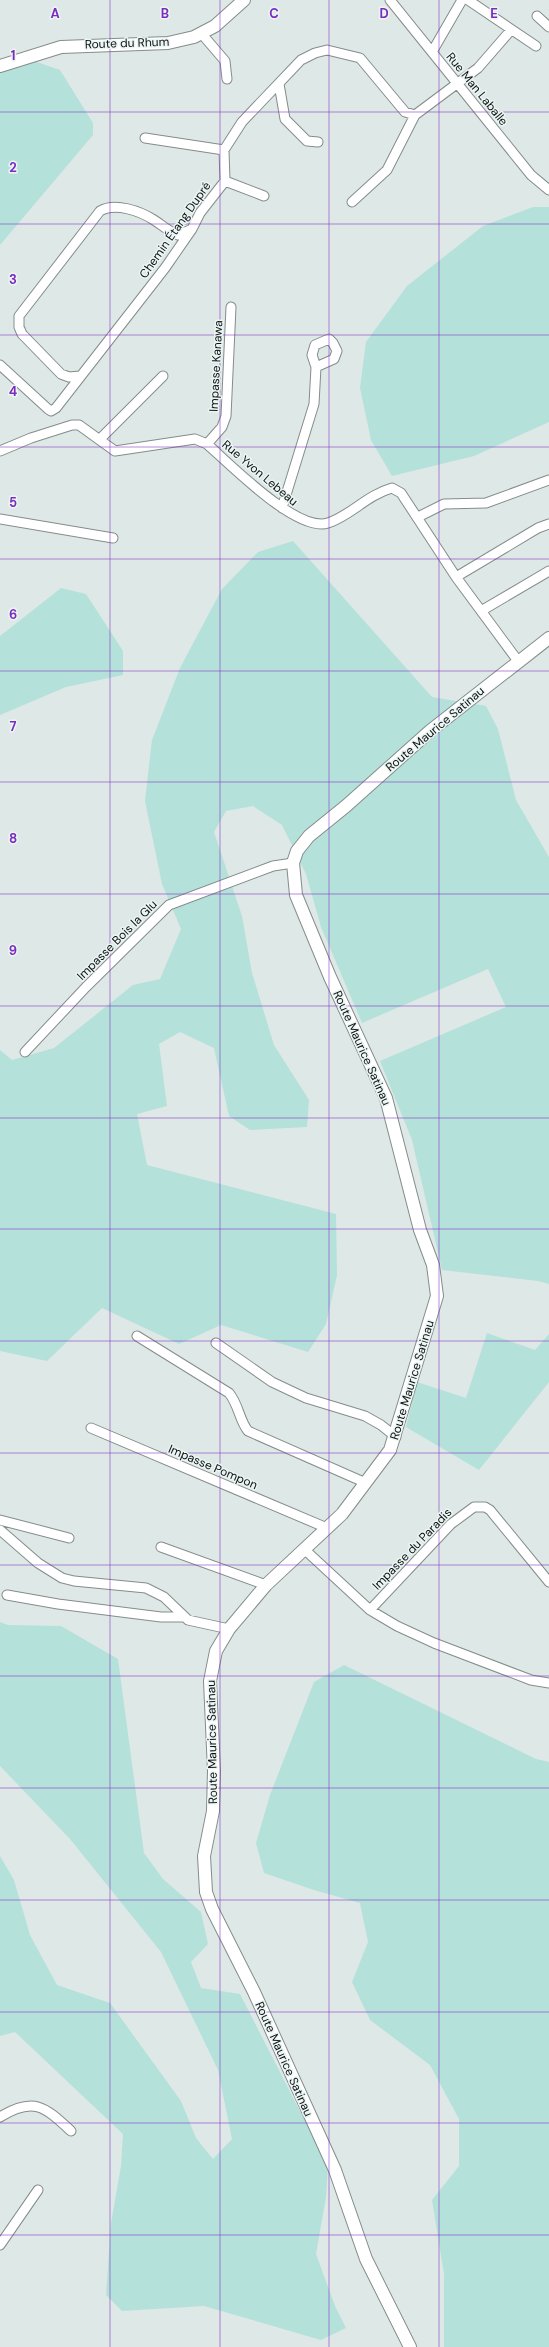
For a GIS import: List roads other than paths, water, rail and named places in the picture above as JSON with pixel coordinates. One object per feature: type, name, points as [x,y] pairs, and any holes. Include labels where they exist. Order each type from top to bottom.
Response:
[{"type":"main road","name":"Route du Rhum","points":[[0,66],[61,47],[168,43],[201,33],[215,26],[244,0]]},
{"type":"main road","name":"Route Maurice Satinau","points":[[410,2347],[366,2259],[335,2170],[254,1992],[212,1909],[206,1892],[204,1856],[213,1811],[214,1795],[210,1681],[216,1651],[229,1628],[266,1586],[342,1514],[390,1450],[396,1437],[416,1363],[434,1311],[437,1296],[433,1265],[420,1230],[386,1098],[330,977],[296,895],[293,863],[297,851],[309,836],[346,806],[430,731],[549,638]]},
{"type":"street","name":"Rue Man Laballe","points":[[390,0],[532,175],[549,190]]},
{"type":"street","points":[[432,52],[462,0]]},
{"type":"street","points":[[468,0],[536,46]]},
{"type":"street","points":[[537,16],[549,27]]},
{"type":"street","points":[[352,202],[387,170],[415,115],[458,85],[478,68],[511,30]]},
{"type":"street","points":[[201,33],[225,61],[227,79]]},
{"type":"street","points":[[145,138],[224,150],[242,122],[296,65],[310,54],[328,50],[340,52],[365,62],[405,112],[415,115]]},
{"type":"street","points":[[279,84],[286,119],[307,141],[318,142]]},
{"type":"street","name":"Chemin Étang Dupré","points":[[0,366],[51,411],[56,408],[165,268],[192,229],[200,213],[224,180],[224,150]]},
{"type":"street","points":[[224,180],[264,196]]},
{"type":"street","points":[[80,376],[69,377],[61,374],[22,334],[18,327],[19,316],[100,211],[105,208],[117,207],[145,215],[178,235],[192,229]]},
{"type":"street","name":"Impasse Kanawa","points":[[207,444],[222,427],[226,416],[231,307]]},
{"type":"street","points":[[282,508],[314,404],[316,367]]},
{"type":"street","points":[[100,439],[163,376]]},
{"type":"street","name":"Rue Yvon Lebeau","points":[[0,451],[31,438],[72,425],[79,425],[111,448],[120,451],[195,438],[207,444],[282,508],[304,521],[325,524],[378,492],[392,488],[401,493],[456,577],[518,661]]},
{"type":"street","points":[[418,517],[444,504],[486,503],[549,480]]},
{"type":"street","points":[[0,519],[113,538]]},
{"type":"street","points":[[456,577],[538,528],[549,524]]},
{"type":"street","points":[[481,611],[549,571]]},
{"type":"street","name":"Impasse Bois la Glu","points":[[25,1052],[86,987],[169,905],[273,866],[293,863]]},
{"type":"street","points":[[137,1336],[229,1393],[236,1402],[242,1422],[248,1431],[366,1483]]},
{"type":"street","points":[[216,1343],[272,1382],[306,1398],[365,1416],[382,1425],[396,1437]]},
{"type":"street","name":"Impasse Pompon","points":[[91,1428],[327,1528]]},
{"type":"street","name":"Impasse du Paradis","points":[[370,1610],[451,1524],[474,1507],[485,1507],[490,1510],[549,1582]]},
{"type":"street","points":[[0,1520],[68,1538]]},
{"type":"street","points":[[0,1530],[38,1563],[62,1578],[74,1581],[150,1590],[164,1597],[182,1617],[188,1620],[229,1628]]},
{"type":"street","points":[[161,1547],[266,1586]]},
{"type":"street","points":[[304,1549],[370,1610],[434,1643],[531,1680],[549,1684]]},
{"type":"street","points":[[7,1595],[58,1604],[161,1617],[182,1617]]},
{"type":"street","points":[[0,2117],[14,2108],[39,2106],[48,2110],[71,2131]]},
{"type":"street","points":[[0,2245],[38,2190]]}]
